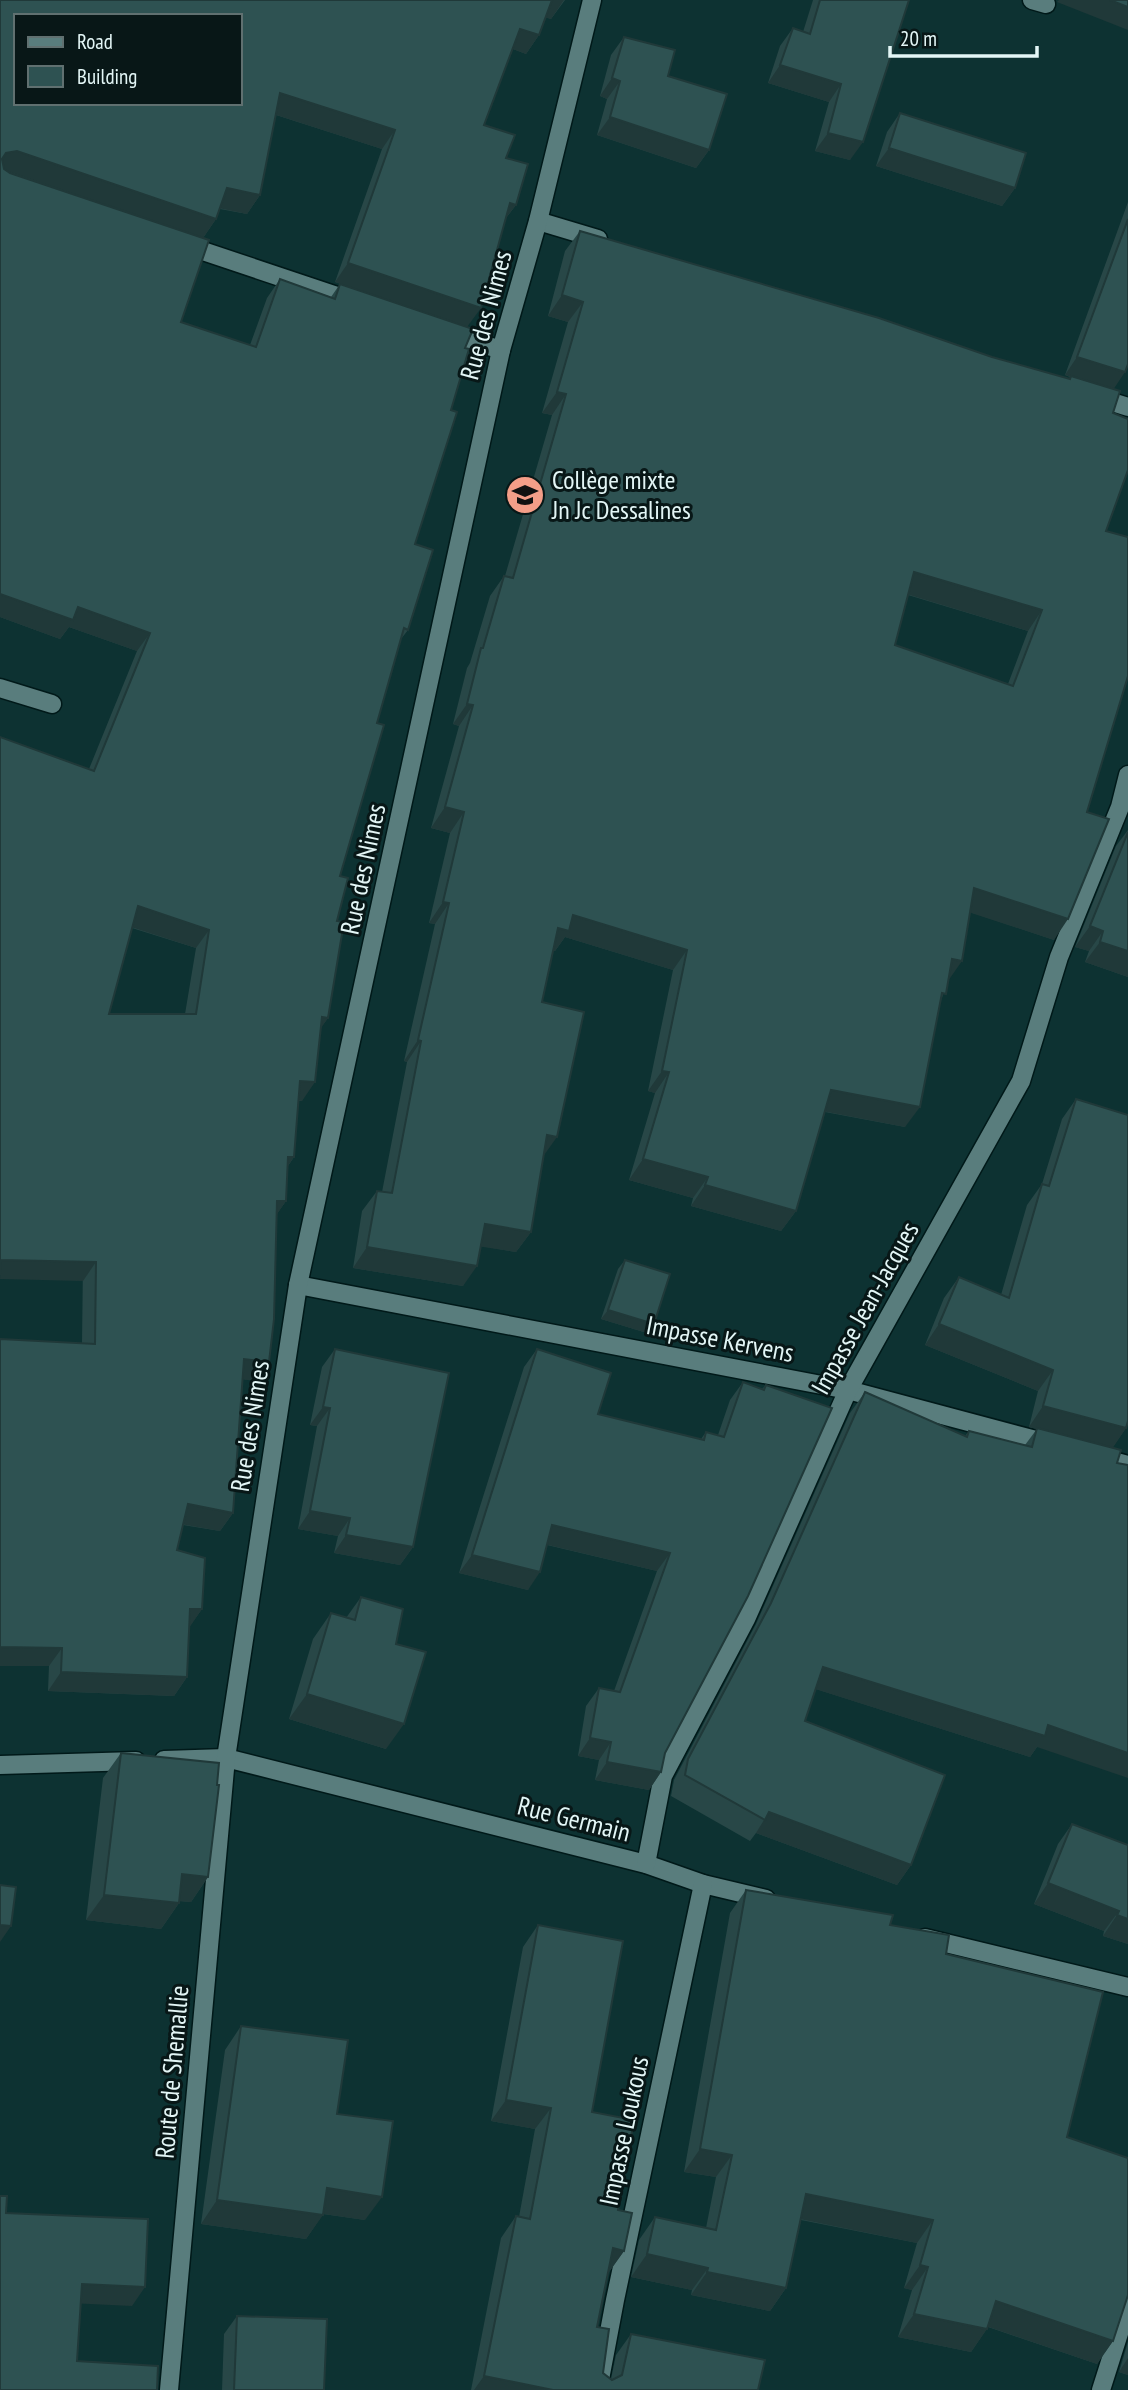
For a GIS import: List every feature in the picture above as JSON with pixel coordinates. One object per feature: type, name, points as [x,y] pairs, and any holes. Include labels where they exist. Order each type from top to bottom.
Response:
[{"type":"street","name":"Rue des Nimes","points":[[226,1758],[298,1285],[501,350],[538,220],[592,0]]},
{"type":"street","points":[[538,220],[617,245]]},
{"type":"street","points":[[167,239],[372,307]]},
{"type":"street","points":[[437,329],[501,350]]},
{"type":"street","points":[[1076,390],[1128,407]]},
{"type":"street","points":[[0,688],[52,704]]},
{"type":"street","name":"Impasse Jean-Jacques","points":[[646,1864],[663,1776],[746,1619],[848,1390],[1021,1081],[1059,957],[1124,808],[1128,775]]},
{"type":"street","name":"Impasse Kervens","points":[[298,1285],[848,1390],[1128,1465]]},
{"type":"street","name":"Rue Germain","points":[[0,1765],[226,1758],[646,1864],[703,1884],[782,1903]]},
{"type":"street","name":"Route de Shemallie","points":[[169,2390],[226,1758]]},
{"type":"street","name":"Impasse Loukous","points":[[598,2390],[703,1884]]},
{"type":"street","points":[[913,1935],[1128,1987]]},
{"type":"street","points":[[1101,2390],[1128,2305]]},
{"type":"building","points":[[0,0],[552,0],[539,35],[520,29],[484,125],[515,135],[506,158],[528,164],[516,205],[510,203],[481,308],[348,263],[395,130],[280,93],[260,195],[227,188],[216,219],[17,151],[6,153],[2,159],[4,169],[10,173],[209,240],[181,322],[256,347],[280,279],[335,299],[340,284],[473,329],[465,348],[469,349],[451,410],[457,412],[415,544],[433,550],[408,630],[404,628],[377,723],[384,725],[340,876],[348,878],[337,921],[344,922],[328,1018],[322,1017],[315,1082],[300,1081],[294,1157],[288,1157],[286,1201],[277,1201],[274,1319],[269,1362],[244,1359],[233,1513],[188,1504],[177,1550],[205,1558],[202,1609],[190,1609],[187,1677],[61,1672],[62,1648],[0,1647],[0,1339],[95,1344],[96,1262],[1,1260],[0,1275],[0,737],[94,771],[150,633],[78,607],[73,620],[0,594]],"holes":[[[138,906],[209,930],[196,1014],[109,1014]]]},
{"type":"building","points":[[820,0],[909,0],[863,142],[828,133],[841,84],[780,65],[793,28],[810,34]]},
{"type":"building","points":[[1110,0],[1128,0],[1128,7]]},
{"type":"building","points":[[624,37],[675,50],[668,76],[727,94],[709,150],[610,117],[620,81],[612,78]]},
{"type":"building","points":[[900,113],[1026,153],[1015,188],[889,148]]},
{"type":"building","points":[[1128,219],[1128,364],[1125,372],[1077,357]]},
{"type":"building","points":[[580,231],[879,318],[992,357],[1120,391],[1113,413],[1128,419],[1128,470],[1106,531],[1128,537],[1128,676],[1087,812],[1109,819],[1068,919],[974,888],[962,961],[952,959],[946,994],[942,993],[920,1107],[831,1090],[796,1211],[705,1185],[708,1177],[643,1159],[669,1072],[662,1071],[687,950],[573,915],[569,931],[558,928],[542,1002],[584,1012],[557,1137],[547,1135],[531,1232],[485,1224],[477,1266],[367,1247],[377,1191],[392,1193],[421,1041],[418,1040],[449,903],[443,902],[464,812],[445,807],[473,705],[467,704],[481,648],[504,576],[513,578],[566,394],[557,392],[583,302],[562,295]],"holes":[[[914,572],[1042,610],[1013,686],[895,645]]]},
{"type":"building","points":[[1128,832],[1128,951],[1100,942],[1103,931],[1090,926]]},
{"type":"building","points":[[1076,1099],[1128,1115],[1126,1428],[1043,1406],[1053,1370],[939,1324],[959,1277],[1009,1298],[1042,1184],[1049,1186]]},
{"type":"building","points":[[625,1260],[670,1274],[654,1324],[608,1310]]},
{"type":"building","points":[[335,1349],[449,1373],[413,1547],[346,1535],[350,1518],[310,1511],[330,1408],[323,1407]]},
{"type":"building","points":[[537,1349],[611,1373],[598,1414],[704,1440],[706,1432],[724,1437],[743,1382],[764,1390],[766,1385],[832,1408],[748,1596],[665,1753],[661,1772],[607,1762],[611,1742],[590,1738],[599,1688],[620,1692],[670,1553],[552,1525],[540,1572],[472,1555]]},
{"type":"building","points":[[865,1392],[967,1437],[969,1431],[1032,1447],[1037,1428],[1121,1450],[1117,1463],[1128,1465],[1128,1753],[1048,1725],[1045,1736],[823,1667],[805,1721],[945,1775],[911,1865],[769,1812],[765,1820],[685,1775],[688,1759],[771,1603]]},
{"type":"building","points":[[361,1597],[403,1609],[396,1644],[426,1652],[404,1724],[307,1694],[331,1613],[355,1620]]},
{"type":"building","points":[[121,1753],[219,1763],[219,1785],[208,1877],[182,1874],[179,1903],[104,1895]]},
{"type":"building","points":[[1072,1824],[1128,1845],[1128,1919],[1117,1915],[1119,1911],[1048,1883]]},
{"type":"building","points":[[0,1885],[16,1887],[11,1926],[0,1925]]},
{"type":"building","points":[[746,1890],[893,1915],[890,1925],[949,1935],[946,1954],[1103,1992],[1067,2137],[1128,2158],[1128,2295],[1113,2341],[996,2301],[987,2329],[914,2314],[928,2267],[920,2265],[933,2220],[806,2194],[786,2288],[707,2272],[708,2268],[647,2254],[655,2217],[716,2230],[732,2155],[700,2149]]},
{"type":"building","points":[[538,1925],[623,1941],[592,2112],[634,2120],[618,2210],[632,2213],[624,2251],[613,2248],[597,2327],[609,2329],[603,2373],[612,2380],[622,2375],[631,2334],[765,2360],[758,2390],[553,2390],[484,2376],[516,2216],[530,2219],[551,2108],[506,2100]]},
{"type":"building","points":[[241,2026],[348,2040],[337,2114],[393,2121],[382,2197],[327,2188],[323,2215],[217,2200]]},
{"type":"building","points":[[0,2196],[7,2196],[6,2213],[148,2219],[145,2287],[82,2284],[77,2361],[158,2366],[157,2390],[0,2390]]},
{"type":"building","points":[[237,2316],[327,2319],[324,2390],[234,2390]]},
{"type":"place","name":"Collège mixte Jn Jc Dessalines","points":[[525,495]]}]
